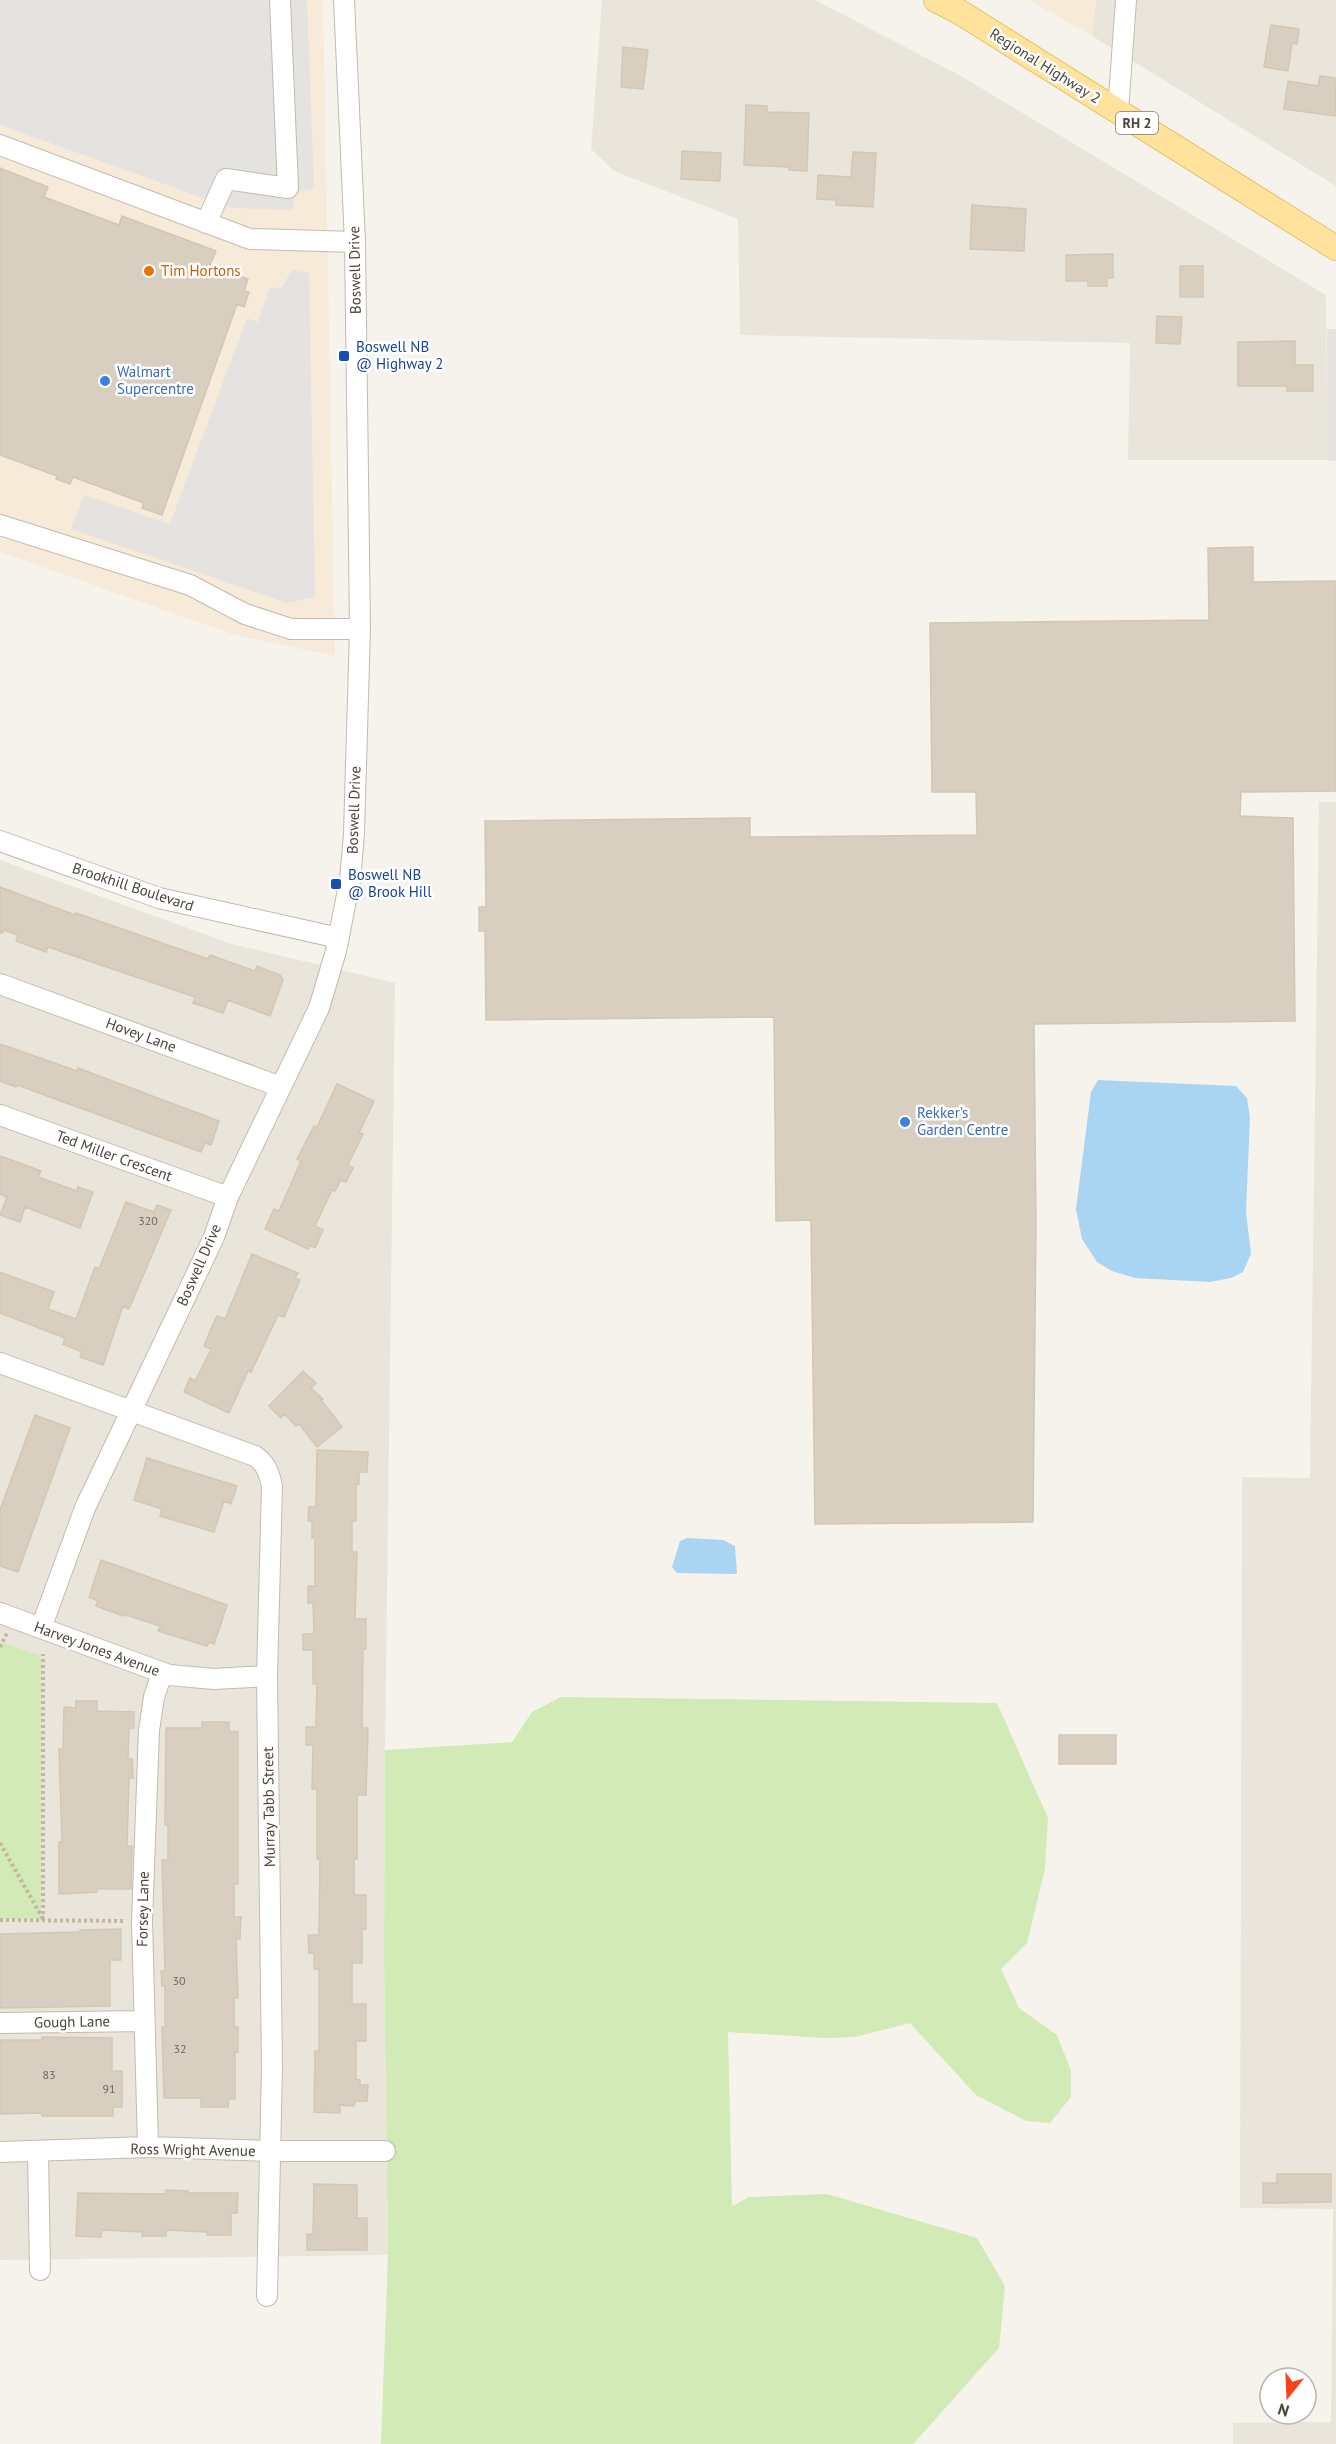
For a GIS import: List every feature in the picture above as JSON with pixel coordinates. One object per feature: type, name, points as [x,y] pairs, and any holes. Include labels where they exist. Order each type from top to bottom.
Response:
[{"type":"main road","name":"Regional Highway 2","points":[[936,0],[958,11],[1336,248]]},
{"type":"street","points":[[206,223],[226,179],[288,188],[280,0]]},
{"type":"street","name":"Boswell Drive","points":[[41,1628],[81,1516],[214,1237],[228,1197],[319,1008],[339,938],[350,880],[354,834],[360,629],[355,242],[344,0]]},
{"type":"street","points":[[1118,111],[1126,0]]},
{"type":"street","points":[[0,145],[250,239],[355,242]]},
{"type":"street","points":[[0,525],[190,585],[245,614],[291,629],[360,629]]},
{"type":"street","name":"Brookhill Boulevard","points":[[0,841],[159,898],[339,938]]},
{"type":"street","name":"Hovey Lane","points":[[0,984],[281,1086]]},
{"type":"street","name":"Ted Miller Crescent","points":[[0,1115],[228,1197]]},
{"type":"street","points":[[0,1363],[132,1411]]},
{"type":"street","name":"Murray Tabb Street","points":[[132,1411],[255,1456],[263,1462],[272,1486],[267,1676],[271,2151],[267,2296]]},
{"type":"street","name":"Harvey Jones Avenue","points":[[0,1613],[162,1673],[214,1679],[267,1676]]},
{"type":"street","name":"Forsey Lane","points":[[148,2147],[142,1921],[149,1730],[154,1697],[162,1673]]},
{"type":"street","name":"Gough Lane","points":[[0,2023],[144,2020]]},
{"type":"street","name":"Ross Wright Avenue","points":[[0,2152],[148,2147],[271,2151],[385,2151]]},
{"type":"street","points":[[38,2152],[40,2270]]},
{"type":"path","points":[[43,1654],[43,1920]]},
{"type":"path","points":[[0,1843],[43,1920]]},
{"type":"path","points":[[0,1920],[142,1921]]},
{"type":"shaded area","points":[[0,0],[323,0],[335,656],[235,635],[0,552]]},
{"type":"shaded area","points":[[0,0],[307,0],[314,189],[293,192],[294,210],[231,208],[0,125]]},
{"type":"shaded area","points":[[602,0],[815,0],[961,76],[1326,295],[1327,460],[1128,460],[1130,343],[740,335],[738,219],[614,171],[591,149]]},
{"type":"shaded area","points":[[1029,0],[1096,0],[1092,36]]},
{"type":"shaded area","points":[[1096,0],[1336,0],[1336,186],[1092,36]]},
{"type":"shaded area","points":[[292,270],[309,273],[315,597],[287,603],[71,529],[84,495],[170,524],[247,318],[258,322],[269,289],[282,287]]},
{"type":"shaded area","points":[[1327,329],[1336,329],[1336,461],[1327,460]]},
{"type":"shaded area","points":[[1319,802],[1336,802],[1336,2444],[1233,2444],[1233,2423],[1258,2423],[1258,2426],[1318,2426],[1318,2422],[1331,2422],[1333,2209],[1240,2208],[1242,1477],[1310,1478]]},
{"type":"shaded area","points":[[0,860],[232,944],[395,983],[385,1750],[384,1957],[388,2255],[0,2260]]},
{"type":"green space","points":[[0,1642],[41,1656],[41,1918],[0,1919]]},
{"type":"green space","points":[[561,1697],[997,1703],[1048,1818],[1045,1869],[1027,1943],[1001,1969],[1019,2008],[1057,2035],[1071,2071],[1071,2097],[1050,2123],[1026,2121],[976,2095],[910,2023],[855,2037],[825,2038],[728,2032],[732,2206],[749,2197],[827,2194],[977,2238],[1005,2286],[999,2348],[913,2444],[381,2444],[388,2255],[384,1957],[385,1750],[512,1742],[532,1712]]},
{"type":"water","points":[[1098,1080],[1236,1086],[1247,1098],[1250,1118],[1246,1212],[1251,1254],[1243,1272],[1231,1278],[1210,1282],[1135,1278],[1112,1271],[1097,1262],[1082,1239],[1076,1209],[1091,1092]]},
{"type":"water","points":[[687,1538],[723,1540],[735,1546],[737,1574],[677,1573],[672,1567],[680,1541]]},
{"type":"building","points":[[1271,25],[1299,29],[1297,44],[1292,43],[1288,71],[1264,67]]},
{"type":"building","points":[[623,47],[648,50],[643,89],[621,87]]},
{"type":"building","points":[[1320,76],[1335,78],[1336,116],[1284,109],[1288,81],[1318,86]]},
{"type":"building","points":[[746,105],[767,106],[767,112],[809,113],[807,171],[789,170],[789,167],[744,165]]},
{"type":"building","points":[[682,151],[721,153],[720,181],[681,179]]},
{"type":"building","points":[[853,152],[876,153],[873,207],[836,205],[836,200],[817,199],[818,175],[851,177]]},
{"type":"building","name":"Walmart Supercentre","points":[[0,168],[48,187],[44,197],[119,225],[122,216],[216,251],[210,265],[248,279],[244,291],[249,292],[244,307],[237,304],[162,515],[142,508],[144,503],[73,477],[70,484],[56,479],[57,476],[0,455]]},
{"type":"building","points":[[972,205],[1026,209],[1024,251],[970,249]]},
{"type":"building","points":[[1113,254],[1113,278],[1107,278],[1107,286],[1088,286],[1088,281],[1066,281],[1066,255]]},
{"type":"building","points":[[1180,266],[1203,266],[1203,297],[1180,297]]},
{"type":"building","points":[[1157,316],[1182,317],[1180,344],[1156,343]]},
{"type":"building","points":[[1295,341],[1295,365],[1313,365],[1313,391],[1287,391],[1287,386],[1238,386],[1238,342]]},
{"type":"building","name":"Rekker's Garden Centre","points":[[1253,547],[1253,582],[1336,581],[1336,791],[1241,792],[1240,816],[1293,818],[1295,1021],[1034,1024],[1036,1224],[1033,1522],[815,1524],[811,1220],[776,1221],[774,1017],[486,1020],[485,931],[479,931],[479,907],[486,907],[485,821],[750,818],[750,837],[977,835],[976,792],[932,792],[930,623],[1209,620],[1208,548]]},
{"type":"building","points":[[0,887],[75,915],[76,913],[208,959],[210,955],[255,971],[257,966],[280,975],[283,980],[270,1016],[228,1000],[223,1013],[193,1003],[195,997],[48,947],[46,952],[16,941],[18,935],[4,930],[0,933]]},
{"type":"building","points":[[0,1044],[77,1071],[78,1068],[219,1121],[211,1145],[205,1143],[201,1152],[17,1085],[16,1087],[0,1081]]},
{"type":"building","points":[[337,1084],[374,1101],[359,1133],[363,1134],[348,1165],[353,1168],[346,1182],[341,1180],[335,1191],[332,1190],[315,1226],[323,1230],[315,1248],[310,1245],[308,1249],[265,1229],[274,1209],[279,1211],[301,1161],[297,1159],[314,1126],[317,1127]]},
{"type":"building","points":[[0,1156],[41,1171],[38,1177],[77,1191],[78,1187],[93,1192],[80,1228],[25,1207],[20,1222],[0,1215],[7,1197],[0,1194]]},
{"type":"building","points":[[126,1202],[154,1212],[157,1205],[171,1210],[129,1309],[123,1306],[103,1365],[80,1357],[82,1352],[63,1344],[65,1338],[0,1313],[0,1272],[54,1292],[48,1309],[76,1319],[95,1267],[99,1269]]},
{"type":"building","points":[[252,1254],[298,1273],[295,1278],[300,1280],[284,1317],[278,1315],[229,1413],[184,1392],[190,1378],[195,1381],[211,1349],[204,1346],[210,1331],[217,1316],[225,1319]]},
{"type":"building","points":[[303,1371],[316,1383],[311,1388],[323,1399],[321,1400],[342,1427],[317,1447],[299,1424],[296,1426],[284,1414],[281,1418],[269,1406]]},
{"type":"building","points":[[35,1415],[70,1428],[18,1572],[0,1566],[0,1510]]},
{"type":"building","points":[[317,1450],[368,1452],[367,1472],[359,1472],[359,1484],[356,1484],[356,1521],[352,1521],[352,1552],[357,1552],[355,1619],[366,1619],[366,1649],[363,1649],[362,1728],[368,1728],[366,1795],[357,1795],[357,1859],[354,1859],[354,1895],[366,1895],[366,1929],[362,1929],[362,1963],[352,1963],[352,2004],[366,2004],[366,2041],[356,2041],[356,2079],[360,2080],[360,2085],[368,2085],[367,2101],[355,2101],[354,2106],[340,2105],[340,2113],[314,2112],[315,2051],[319,2051],[319,1969],[314,1969],[314,1953],[309,1953],[308,1935],[319,1935],[320,1859],[317,1859],[317,1789],[312,1789],[313,1745],[306,1745],[306,1727],[316,1727],[317,1684],[313,1684],[313,1650],[303,1650],[303,1634],[314,1634],[313,1603],[308,1603],[308,1586],[315,1586],[315,1538],[312,1538],[312,1521],[308,1521],[309,1507],[316,1507]]},
{"type":"building","points":[[147,1458],[237,1486],[231,1504],[224,1501],[214,1532],[160,1516],[162,1509],[134,1500]]},
{"type":"building","points":[[101,1560],[227,1605],[214,1644],[209,1642],[207,1646],[158,1631],[160,1626],[96,1606],[98,1601],[89,1597]]},
{"type":"building","points":[[76,1701],[97,1701],[97,1711],[134,1712],[134,1728],[129,1728],[128,1759],[132,1759],[133,1778],[129,1778],[127,1846],[132,1846],[131,1889],[97,1889],[97,1892],[59,1894],[59,1842],[62,1842],[59,1749],[63,1749],[64,1707],[76,1708]]},
{"type":"building","points":[[202,1722],[229,1722],[229,1731],[238,1732],[238,1884],[234,1884],[234,1917],[241,1917],[240,1939],[236,1939],[238,1998],[234,1998],[234,2027],[238,2027],[238,2052],[235,2052],[235,2099],[229,2099],[228,2107],[201,2107],[201,2098],[164,2098],[162,2027],[165,2027],[165,1986],[162,1986],[161,1971],[165,1971],[162,1860],[168,1860],[168,1825],[165,1825],[166,1728],[202,1728]]},
{"type":"building","points":[[1059,1735],[1116,1735],[1116,1764],[1059,1764]]},
{"type":"building","points":[[121,1929],[121,1960],[110,1960],[110,2006],[0,2008],[0,1934]]},
{"type":"building","points":[[42,2037],[112,2038],[112,2071],[122,2071],[122,2107],[113,2107],[113,2116],[0,2114],[0,2040],[42,2040]]},
{"type":"building","points":[[1277,2174],[1331,2174],[1331,2202],[1263,2203],[1263,2183],[1277,2183]]},
{"type":"building","points":[[314,2184],[357,2185],[357,2218],[367,2218],[367,2250],[307,2250],[307,2234],[313,2234]]},
{"type":"building","points":[[166,2190],[188,2191],[188,2193],[238,2193],[237,2213],[231,2213],[231,2235],[207,2235],[207,2232],[166,2230],[166,2236],[142,2236],[142,2232],[102,2230],[101,2237],[76,2236],[78,2193],[166,2194]]},
{"type":"place","name":"Tim Hortons","points":[[149,271]]},
{"type":"place","name":"Boswell NB @ Highway 2","points":[[344,356]]},
{"type":"place","name":"Walmart Supercentre","points":[[105,381]]},
{"type":"place","name":"Boswell NB @ Brook Hill","points":[[336,884]]},
{"type":"place","name":"Rekker's Garden Centre","points":[[905,1122]]}]
